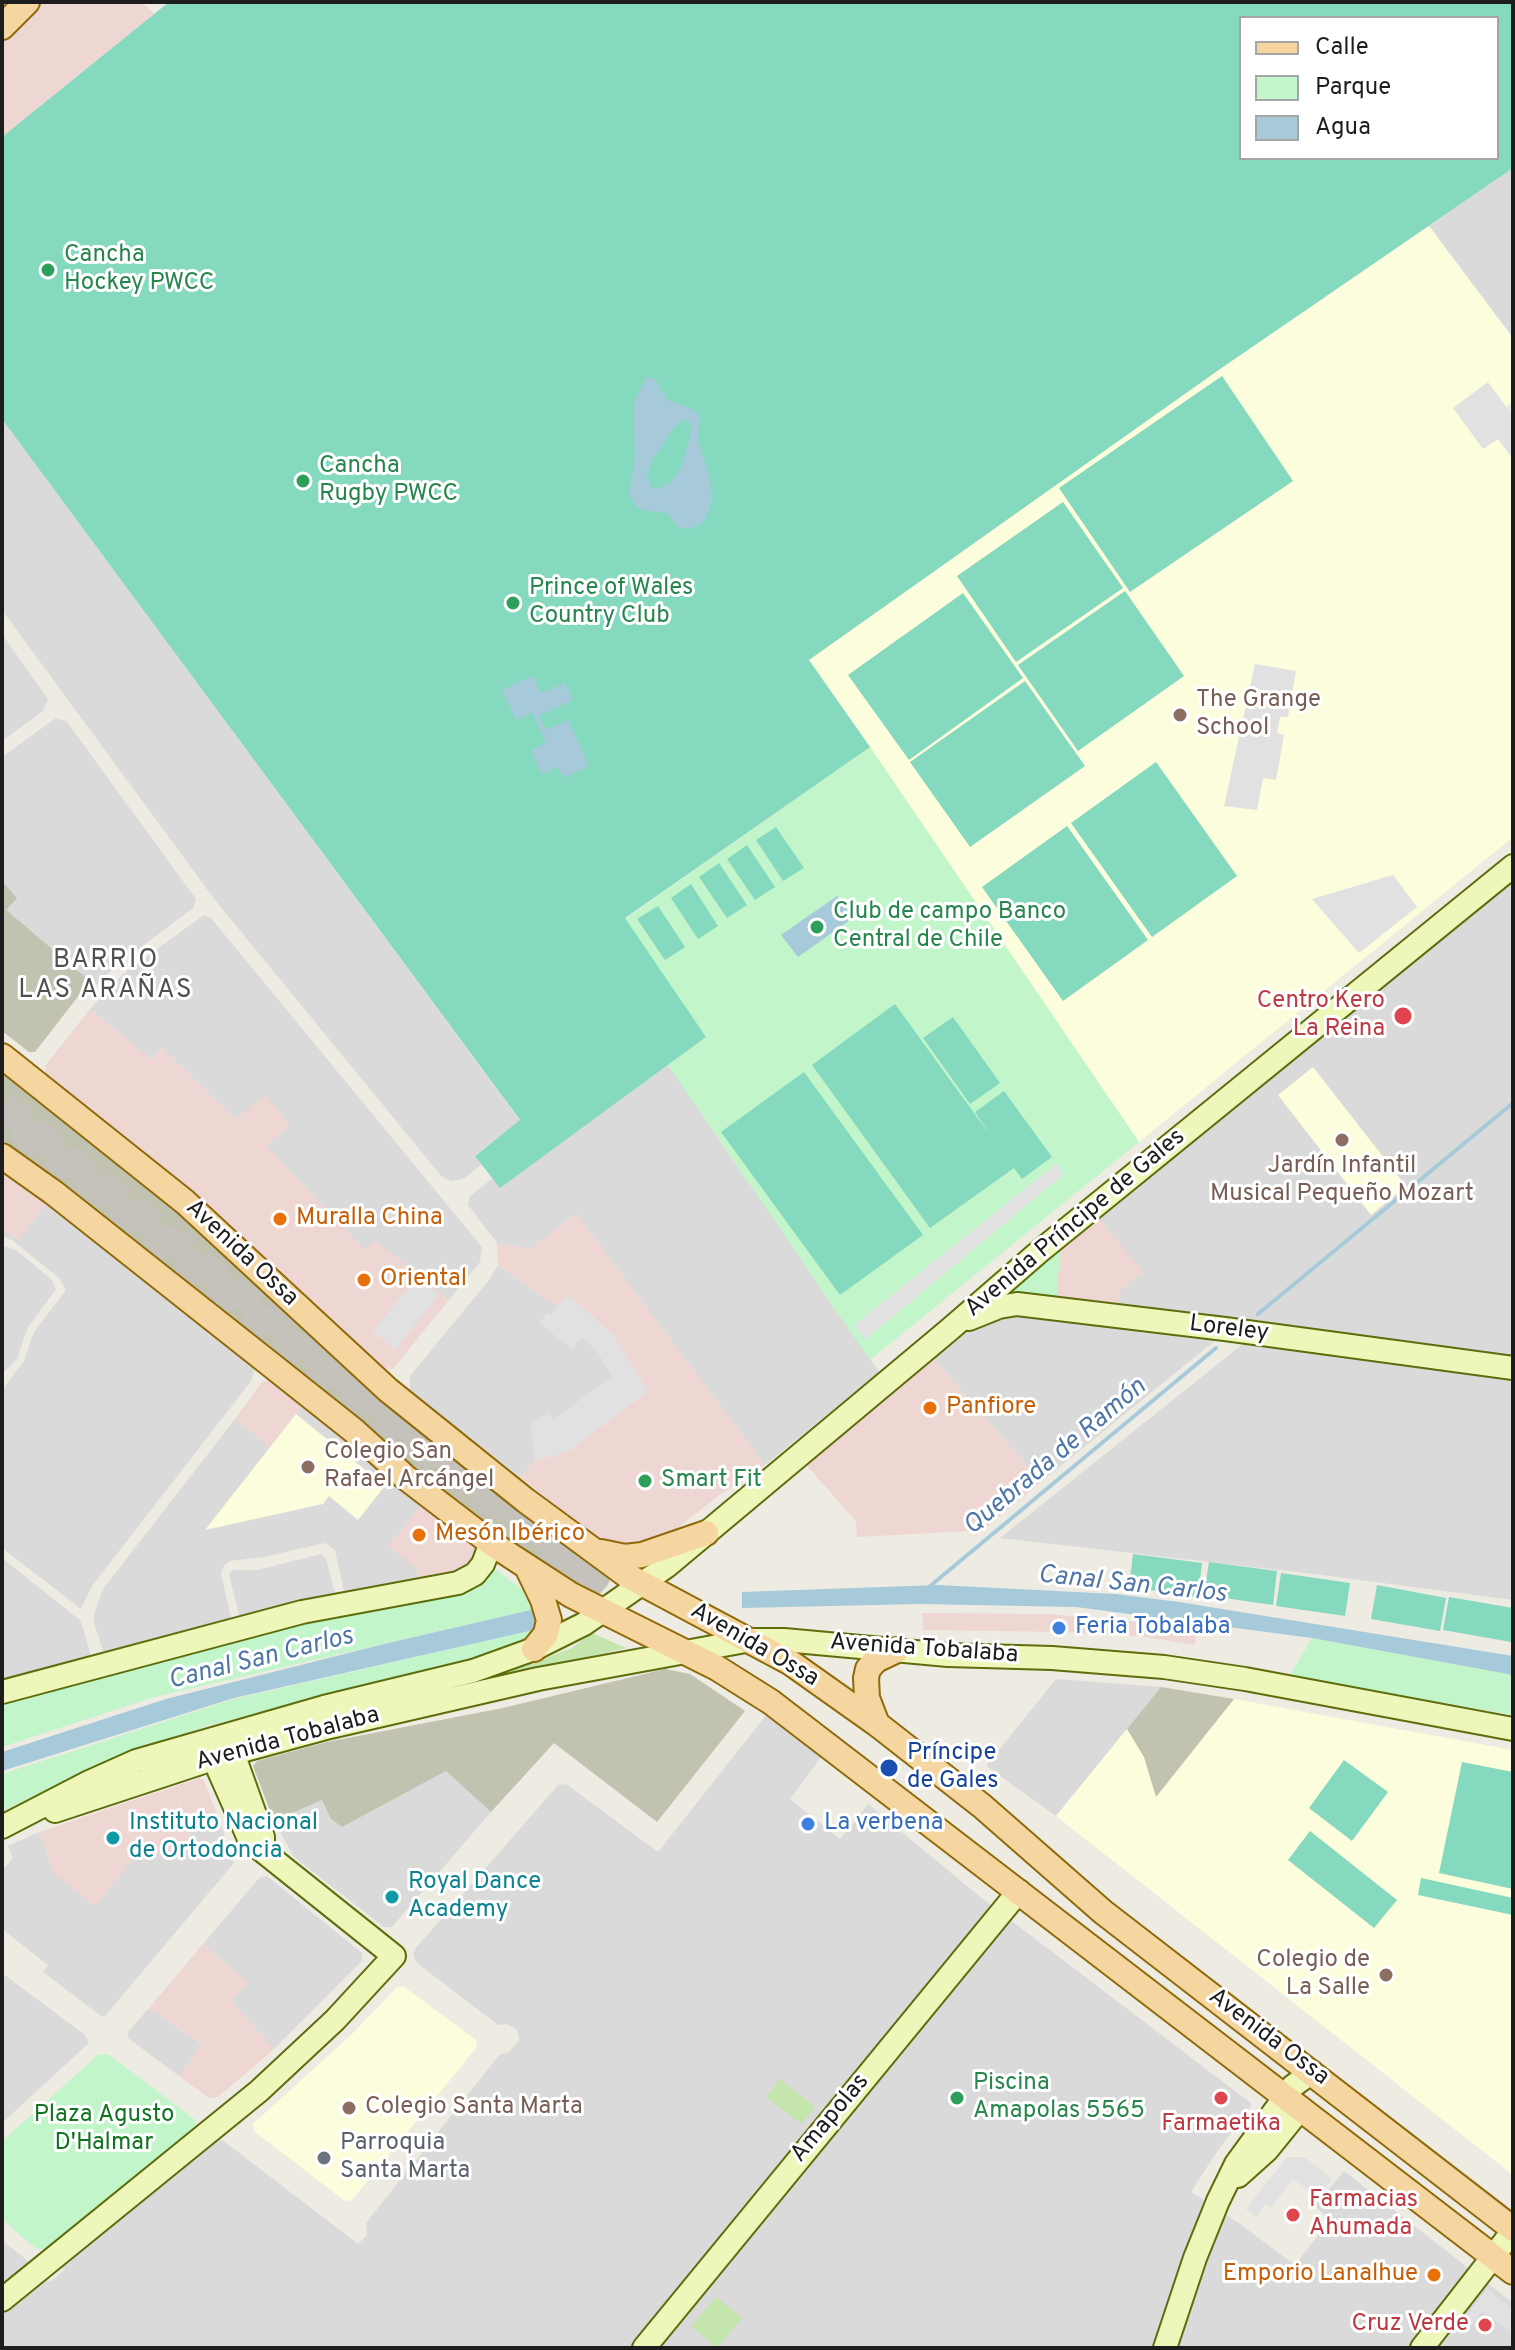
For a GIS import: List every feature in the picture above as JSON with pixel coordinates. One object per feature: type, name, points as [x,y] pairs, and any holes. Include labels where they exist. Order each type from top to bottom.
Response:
[{"type":"main road","name":"Avenida Príncipe de Gales","points":[[642,1584],[1040,1251],[1513,866]]},
{"type":"main road","name":"Avenida Ossa","points":[[2,1056],[185,1202],[388,1390],[587,1547],[642,1584],[799,1668],[877,1724],[959,1786],[1103,1912],[1513,2230]]},
{"type":"main road","name":"Avenida Ossa","points":[[2,1156],[54,1193],[491,1543],[528,1569],[603,1612],[685,1651],[771,1702],[1503,2264]]},
{"type":"main road","name":"Loreley","points":[[949,1330],[985,1311],[1017,1304],[1513,1368]]},
{"type":"main road","points":[[587,1547],[615,1556],[642,1555],[706,1533]]},
{"type":"main road","points":[[2,1692],[302,1612],[458,1583],[475,1574],[483,1564],[491,1543]]},
{"type":"main road","points":[[528,1569],[549,1620],[546,1634],[534,1649]]},
{"type":"main road","name":"Avenida Tobalaba","points":[[9,1823],[45,1814],[224,1749],[324,1707],[473,1671],[534,1649],[572,1631],[642,1584]]},
{"type":"main road","name":"Avenida Tobalaba","points":[[224,1749],[485,1691],[751,1640],[1164,1667],[1513,1729]]},
{"type":"main road","points":[[877,1724],[867,1698],[868,1669],[876,1660],[897,1650]]},
{"type":"main road","points":[[2,2300],[259,2091],[335,2020],[394,1956],[263,1850],[263,1837],[224,1749]]},
{"type":"main road","name":"Amapolas","points":[[644,2348],[1019,1891]]},
{"type":"main road","points":[[1080,1938],[1103,1912]]},
{"type":"main road","points":[[1165,2348],[1195,2258],[1227,2184],[1267,2150],[1312,2072]]},
{"type":"main road","points":[[1422,2348],[1503,2264],[1513,2230]]},
{"type":"shaded area","points":[[42,2],[142,2],[154,14],[2,137],[2,43]]},
{"type":"shaded area","points":[[1513,168],[1513,338],[1429,226]]},
{"type":"shaded area","name":"The Grange School","points":[[1429,226],[1513,338],[1513,402],[1506,407],[1513,416],[1513,837],[1139,1142],[808,660],[1220,369]]},
{"type":"shaded area","points":[[1488,382],[1513,416],[1513,459],[1498,439],[1483,449],[1453,408]]},
{"type":"shaded area","points":[[2,419],[520,1121],[475,1155],[482,1164],[465,1178],[452,1181],[442,1177],[215,900],[2,610]]},
{"type":"shaded area","points":[[2,634],[48,699],[43,711],[2,741]]},
{"type":"shaded area","points":[[1255,664],[1296,671],[1288,717],[1280,717],[1277,733],[1284,735],[1276,780],[1263,778],[1257,810],[1224,806]]},
{"type":"shaded area","points":[[56,718],[67,722],[196,899],[193,908],[116,966],[95,986],[5,910],[2,881],[2,757]]},
{"type":"shaded area","points":[[1393,875],[1417,907],[1359,953],[1312,899]]},
{"type":"shaded area","points":[[2,881],[17,898],[6,910],[90,981],[35,1052],[29,1052],[2,1031]]},
{"type":"shaded area","points":[[1513,881],[1513,1600],[1000,1538],[1264,1327],[1118,1307],[1119,1292],[1097,1216]]},
{"type":"shaded area","points":[[204,915],[211,918],[482,1247],[480,1262],[449,1300],[376,1241],[365,1251],[265,1145],[266,1096],[236,1120],[162,1048],[151,1060],[90,1009],[124,973]]},
{"type":"shaded area","points":[[90,1009],[151,1060],[162,1048],[235,1119],[266,1095],[290,1125],[266,1146],[365,1250],[376,1241],[449,1300],[393,1369],[382,1369],[191,1195],[46,1075],[45,1066]]},
{"type":"shaded area","points":[[668,1065],[879,1372],[765,1465],[576,1214],[531,1249],[497,1243],[468,1205],[470,1196],[493,1178],[500,1187]]},
{"type":"shaded area","name":"Jardín Infantil Musical Pequeño Mozart","points":[[1313,1067],[1406,1186],[1371,1215],[1278,1095]]},
{"type":"shaded area","points":[[2,1068],[181,1213],[385,1402],[597,1569],[582,1585],[471,1517],[408,1468],[356,1419],[2,1140]]},
{"type":"shaded area","points":[[1056,1164],[1064,1174],[865,1340],[854,1325]]},
{"type":"shaded area","points":[[2,1173],[48,1202],[18,1240],[2,1228]]},
{"type":"shaded area","points":[[48,1202],[252,1365],[254,1370],[251,1381],[92,1586],[81,1609],[2,1548],[2,1390],[24,1361],[34,1332],[66,1290],[59,1278],[12,1240],[2,1236],[2,1228],[18,1240]]},
{"type":"shaded area","points":[[576,1214],[765,1465],[676,1529],[642,1545],[622,1547],[598,1539],[520,1477],[535,1460],[567,1452],[648,1391],[614,1336],[568,1294],[556,1306],[498,1265],[497,1243],[531,1249]]},
{"type":"shaded area","points":[[1097,1216],[1143,1272],[1119,1292],[1118,1307],[1056,1301],[1061,1244]]},
{"type":"shaded area","points":[[2,1246],[16,1250],[52,1280],[56,1289],[27,1329],[17,1359],[3,1373]]},
{"type":"shaded area","points":[[498,1265],[556,1306],[567,1294],[614,1336],[648,1391],[535,1460],[520,1477],[410,1390],[410,1376]]},
{"type":"shaded area","points":[[417,1277],[439,1295],[395,1350],[373,1331]]},
{"type":"shaded area","points":[[567,1295],[614,1336],[648,1391],[567,1452],[535,1460],[530,1421],[548,1413],[553,1419],[612,1377],[597,1351],[582,1338],[572,1349],[539,1323],[547,1313],[551,1315]]},
{"type":"shaded area","points":[[1017,1315],[1222,1335],[1041,1482],[933,1358],[980,1320]]},
{"type":"shaded area","points":[[933,1358],[1041,1482],[976,1536],[971,1531],[857,1537],[856,1521],[807,1466]]},
{"type":"shaded area","points":[[271,1379],[304,1404],[270,1448],[235,1419],[262,1382]]},
{"type":"shaded area","points":[[304,1404],[422,1504],[417,1569],[419,1585],[347,1595],[335,1550],[325,1543],[230,1561],[221,1573],[232,1622],[108,1657],[94,1623],[103,1589],[235,1419],[270,1447]]},
{"type":"shaded area","name":"Colegio San Rafael Arcángel","points":[[296,1414],[385,1486],[358,1520],[329,1496],[323,1504],[205,1530]]},
{"type":"shaded area","points":[[422,1504],[479,1551],[473,1569],[419,1585],[417,1569],[388,1546]]},
{"type":"shaded area","points":[[321,1554],[326,1558],[334,1597],[240,1619],[229,1575],[232,1570],[257,1570]]},
{"type":"shaded area","points":[[2,1558],[81,1621],[90,1659],[3,1681]]},
{"type":"shaded area","name":"Feria Tobalaba","points":[[922,1613],[1048,1614],[1196,1627],[1195,1645],[1140,1636],[923,1630]]},
{"type":"shaded area","points":[[665,1669],[690,1674],[745,1711],[657,1822],[554,1743],[491,1812],[446,1771],[342,1827],[331,1819],[322,1800],[274,1821],[253,1766],[257,1761],[327,1742],[503,1708]]},
{"type":"shaded area","points":[[1056,1679],[1161,1687],[1056,1816],[986,1766]]},
{"type":"shaded area","points":[[1161,1687],[1234,1699],[1156,1797],[1144,1757],[1127,1729]]},
{"type":"shaded area","name":"Colegio de La Salle","points":[[1234,1699],[1513,1750],[1513,2175],[1056,1816],[1127,1729],[1144,1757],[1156,1796]]},
{"type":"shaded area","points":[[767,1714],[822,1756],[790,1799],[840,1839],[868,1804],[979,1896],[1252,2104],[1191,2192],[1295,2265],[1330,2220],[1315,2206],[1344,2171],[1513,2303],[1513,2348],[2,2348],[2,2240],[28,2261],[29,2270],[40,2280],[51,2281],[63,2271],[64,2262],[211,2140],[221,2139],[358,2244],[367,2235],[366,2223],[500,2054],[508,2053],[519,2040],[517,2030],[507,2024],[498,2025],[417,1963],[413,1955],[415,1949],[558,1785],[566,1784],[658,1852]]},
{"type":"shaded area","points":[[446,1771],[491,1812],[392,1927],[384,1927],[294,1857],[274,1821],[322,1800],[331,1819],[342,1827]]},
{"type":"shaded area","points":[[200,1778],[219,1819],[190,1829],[189,1847],[132,1860],[95,1906],[54,1873],[39,1832]]},
{"type":"shaded area","points":[[219,1819],[234,1863],[105,2016],[43,1972],[48,1965],[2,1929],[2,1871],[13,1858],[8,1846],[39,1832],[54,1873],[189,1847],[190,1829]]},
{"type":"shaded area","points":[[267,1876],[362,1953],[362,1961],[274,2049],[230,2001],[248,1983],[203,1944],[259,1878]]},
{"type":"shaded area","points":[[203,1944],[248,1983],[231,2001],[274,2049],[218,2097],[209,2098],[179,2076],[202,2044],[149,2008]]},
{"type":"shaded area","points":[[2,1973],[85,2035],[89,2043],[2,2123]]},
{"type":"shaded area","name":"Colegio Santa Marta","points":[[403,1986],[476,2040],[477,2047],[352,2200],[345,2201],[254,2131],[253,2124],[352,2034],[397,1987]]},
{"type":"shaded area","points":[[149,2008],[203,2045],[179,2076],[128,2038],[128,2032]]},
{"type":"shaded area","points":[[1287,2157],[1304,2157],[1332,2179],[1318,2198],[1293,2179],[1271,2208],[1266,2204],[1256,2217],[1246,2209]]},
{"type":"shaded area","points":[[1487,2289],[1513,2309],[1513,2334],[1482,2311],[1467,2331],[1460,2325]]},
{"type":"green space","name":"Prince of Wales Country Club","points":[[169,2],[1513,2],[1513,168],[1220,369],[809,660],[870,747],[625,918],[706,1037],[500,1188],[475,1156],[520,1120],[2,419],[2,137]]},
{"type":"green space","points":[[1222,376],[1293,481],[1130,592],[1059,488]]},
{"type":"green space","points":[[1063,502],[1123,588],[1016,662],[957,576]]},
{"type":"green space","points":[[1125,591],[1184,676],[1078,751],[1018,665]]},
{"type":"green space","points":[[963,593],[1023,678],[909,760],[848,675]]},
{"type":"green space","points":[[1025,681],[1085,766],[970,847],[910,762]]},
{"type":"green space","name":"Club de campo Banco Central de Chile","points":[[870,747],[1139,1142],[870,1360],[668,1065],[706,1037],[625,919]]},
{"type":"green space","points":[[1156,762],[1237,876],[1152,937],[1071,823]]},
{"type":"green space","points":[[1067,826],[1148,940],[1063,1001],[982,887]]},
{"type":"green space","points":[[776,827],[804,868],[783,881],[756,840]]},
{"type":"green space","points":[[747,845],[775,887],[755,900],[727,859]]},
{"type":"green space","points":[[719,863],[747,905],[727,918],[699,877]]},
{"type":"green space","points":[[691,884],[718,926],[698,939],[671,898]]},
{"type":"green space","points":[[658,906],[685,947],[665,960],[637,919]]},
{"type":"green space","points":[[895,1004],[990,1135],[975,1112],[1004,1091],[1052,1157],[1022,1179],[1014,1168],[930,1228],[812,1065]]},
{"type":"green space","points":[[953,1017],[1000,1083],[970,1104],[923,1038]]},
{"type":"green space","points":[[804,1072],[923,1235],[840,1295],[721,1132]]},
{"type":"green space","points":[[1061,1244],[1056,1301],[993,1295]]},
{"type":"green space","points":[[1133,1554],[1202,1563],[1198,1597],[1129,1587]]},
{"type":"green space","points":[[1209,1562],[1277,1571],[1273,1605],[1204,1595]]},
{"type":"green space","points":[[490,1565],[537,1601],[544,1620],[541,1633],[478,1656],[210,1725],[129,1752],[2,1811],[2,1774],[234,1699],[538,1629],[534,1609],[154,1697],[2,1747],[2,1699],[342,1608],[461,1587],[477,1578]]},
{"type":"green space","points":[[1281,1573],[1350,1583],[1345,1616],[1276,1606]]},
{"type":"green space","points":[[1377,1585],[1446,1598],[1440,1631],[1371,1619]]},
{"type":"green space","points":[[1449,1597],[1513,1608],[1511,1642],[1443,1630]]},
{"type":"green space","points":[[592,1633],[626,1648],[497,1678],[496,1674],[512,1667],[572,1648]]},
{"type":"green space","points":[[1312,1638],[1513,1675],[1513,1715],[1289,1677]]},
{"type":"green space","points":[[1344,1760],[1388,1792],[1352,1841],[1309,1808]]},
{"type":"green space","points":[[1462,1762],[1513,1772],[1513,1889],[1439,1873]]},
{"type":"green space","points":[[1310,1831],[1397,1900],[1374,1928],[1288,1860]]},
{"type":"green space","points":[[1421,1878],[1513,1898],[1513,1915],[1418,1895]]},
{"type":"green space","name":"Plaza Agusto D'Halmar","points":[[108,2054],[195,2120],[197,2131],[49,2250],[35,2248],[2,2219],[2,2141],[98,2055]]},
{"type":"green space","points":[[780,2079],[815,2107],[801,2124],[766,2097]]},
{"type":"green space","points":[[716,2297],[742,2318],[717,2348],[691,2326]]},
{"type":"water","points":[[646,378],[654,378],[668,400],[696,411],[700,418],[698,441],[710,478],[712,502],[705,520],[697,526],[686,529],[678,527],[667,513],[642,510],[629,494],[635,457],[633,404]],"holes":[[[683,420],[690,422],[692,428],[682,465],[672,482],[657,489],[651,487],[647,474],[654,457],[669,433]]]},
{"type":"water","name":"Prince of Wales Country Club","points":[[533,676],[541,693],[565,683],[573,700],[539,716],[546,730],[568,720],[589,766],[563,778],[558,767],[542,775],[531,750],[546,743],[532,713],[516,720],[502,690]]},
{"type":"water","name":"Club de campo Banco Central de Chile","points":[[837,896],[853,918],[798,957],[781,935]]},
{"type":"water","points":[[938,1585],[1116,1594],[1179,1602],[1513,1656],[1513,1675],[1312,1638],[1076,1607],[921,1604],[742,1608],[742,1592]]},
{"type":"water","points":[[535,1609],[538,1629],[234,1698],[2,1771],[2,1752],[166,1699]]},
{"type":"waterway","name":"Quebrada de Ramón","points":[[1258,1314],[1513,1103]]},
{"type":"waterway","name":"Quebrada de Ramón","points":[[929,1587],[1216,1348]]},
{"type":"tunnel","points":[[2,1105],[596,1577],[591,1583],[2,1114]]},
{"type":"place","name":"Cancha Hockey PWCC","points":[[48,270]]},
{"type":"place","name":"Cancha Rugby PWCC","points":[[303,481]]},
{"type":"place","name":"Prince of Wales Country Club","points":[[513,603]]},
{"type":"place","name":"The Grange School","points":[[1180,715]]},
{"type":"place","name":"Club de campo Banco Central de Chile","points":[[817,927]]},
{"type":"place","name":"Centro Kero La Reina","points":[[1403,1016]]},
{"type":"place","name":"Jardín Infantil Musical Pequeño Mozart","points":[[1342,1140]]},
{"type":"place","name":"Muralla China","points":[[280,1219]]},
{"type":"place","name":"Oriental","points":[[364,1280]]},
{"type":"place","name":"Panfiore","points":[[930,1408]]},
{"type":"place","name":"Colegio San Rafael Arcángel","points":[[308,1467]]},
{"type":"place","name":"Smart Fit","points":[[645,1481]]},
{"type":"place","name":"Mesón Ibérico","points":[[419,1535]]},
{"type":"place","name":"Feria Tobalaba","points":[[1059,1628]]},
{"type":"place","name":"Príncipe de Gales","points":[[889,1768]]},
{"type":"place","name":"La verbena","points":[[808,1824]]},
{"type":"place","name":"Instituto Nacional de Ortodoncia","points":[[113,1838]]},
{"type":"place","name":"Royal Dance Academy","points":[[392,1897]]},
{"type":"place","name":"Colegio de La Salle","points":[[1386,1975]]},
{"type":"place","name":"Piscina Amapolas 5565","points":[[957,2098]]},
{"type":"place","name":"Farmaetika","points":[[1221,2098]]},
{"type":"place","name":"Colegio Santa Marta","points":[[349,2108]]},
{"type":"place","name":"Parroquia Santa Marta","points":[[324,2158]]},
{"type":"place","name":"Farmacias Ahumada","points":[[1293,2215]]},
{"type":"place","name":"Emporio Lanalhue","points":[[1434,2275]]},
{"type":"place","name":"Cruz Verde","points":[[1485,2325]]},
{"type":"district","name":"BARRIO LAS ARAÑAS","points":[[106,977]]},
{"type":"water label","name":"Canal San Carlos","points":[[1132,1586]]},
{"type":"water label","name":"Canal San Carlos","points":[[261,1660]]}]
